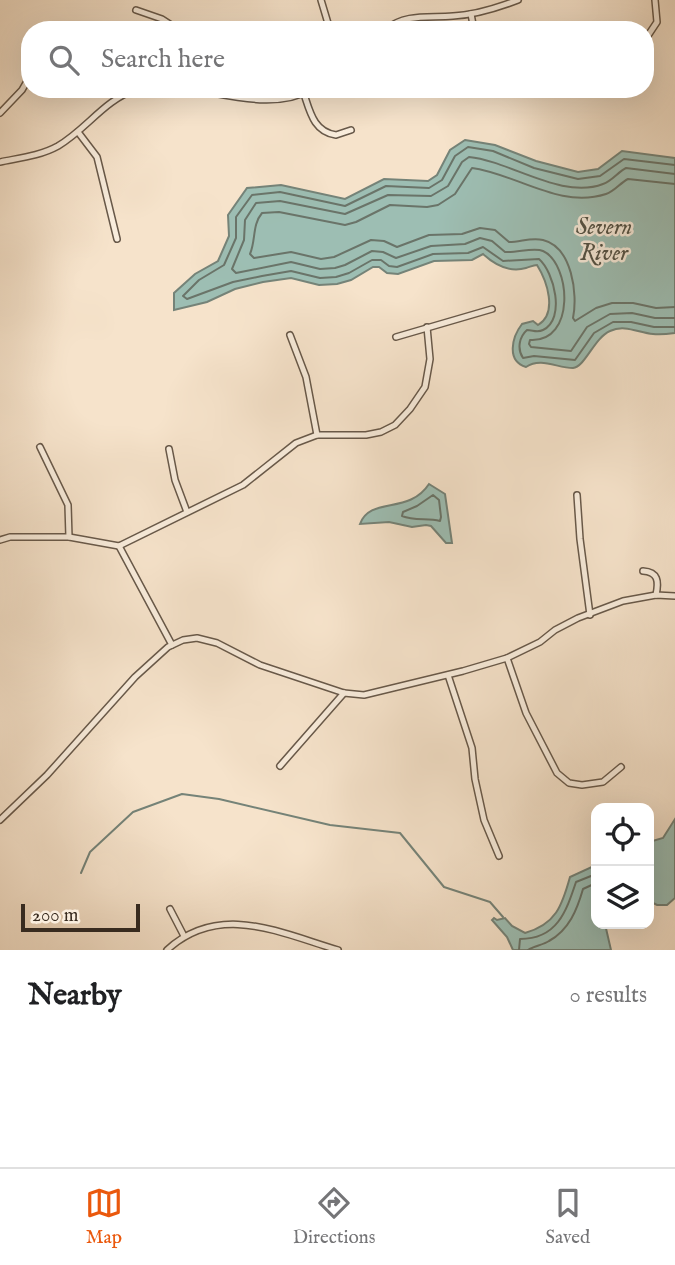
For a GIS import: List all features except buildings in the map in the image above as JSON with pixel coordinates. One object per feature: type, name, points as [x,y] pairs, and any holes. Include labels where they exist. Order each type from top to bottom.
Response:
[{"type":"street","points":[[321,0],[327,21]]},
{"type":"street","points":[[399,21],[413,16],[471,14],[518,0]]},
{"type":"street","points":[[654,26],[657,22],[655,0]]},
{"type":"street","points":[[136,10],[165,21]]},
{"type":"street","points":[[471,14],[472,21]]},
{"type":"street","points":[[0,113],[21,91]]},
{"type":"street","points":[[0,162],[46,151],[78,132],[116,98]]},
{"type":"street","points":[[252,98],[279,98]]},
{"type":"street","points":[[305,98],[313,119],[320,128],[336,135],[351,130]]},
{"type":"street","points":[[78,132],[97,157],[117,239]]},
{"type":"street","points":[[396,337],[492,309]]},
{"type":"street","points":[[0,540],[10,537],[69,537],[119,546],[243,485],[296,443],[317,435],[366,435],[381,432],[395,425],[425,387],[430,359],[427,327]]},
{"type":"street","points":[[290,335],[306,377],[317,435]]},
{"type":"street","points":[[40,447],[68,505],[69,537]]},
{"type":"street","points":[[169,449],[175,480],[187,512]]},
{"type":"street","points":[[577,495],[590,615]]},
{"type":"street","points":[[119,546],[172,645]]},
{"type":"street","points":[[643,571],[656,576],[659,583],[656,595]]},
{"type":"street","points":[[0,820],[47,775],[135,677],[172,645],[193,638],[217,643],[260,666],[344,693],[363,695],[507,658],[540,642],[555,630],[623,601],[656,595],[675,596]]},
{"type":"street","points":[[507,658],[526,713],[557,773],[569,783],[582,785],[603,782],[621,767]]},
{"type":"street","points":[[448,675],[472,748],[475,780],[484,820],[499,856]]},
{"type":"street","points":[[280,766],[344,693]]},
{"type":"street","points":[[170,909],[184,936]]},
{"type":"street","points":[[167,950],[184,936],[211,928],[250,923],[338,950]]},
{"type":"water","name":"Severn River","points":[[465,140],[495,145],[536,161],[578,172],[598,169],[622,151],[675,158],[675,333],[656,334],[616,329],[604,335],[582,363],[573,368],[537,363],[526,367],[516,360],[513,354],[514,342],[522,324],[533,321],[538,325],[548,313],[549,296],[544,279],[537,265],[508,269],[497,265],[483,254],[472,260],[434,261],[398,274],[373,267],[351,280],[337,284],[319,285],[291,278],[263,282],[235,289],[207,302],[174,310],[174,293],[195,274],[218,261],[229,236],[228,215],[247,188],[281,185],[345,199],[384,179],[428,181],[437,175],[450,150]]},
{"type":"water","points":[[429,484],[445,494],[452,543],[446,543],[431,526],[412,527],[389,522],[360,524],[372,510],[411,499]]},
{"type":"water","points":[[675,819],[675,898],[667,905],[657,905],[654,904],[654,841],[663,838]]},
{"type":"water","points":[[591,867],[591,929],[606,929],[611,950],[513,950],[507,937],[492,920],[505,918],[512,926],[525,933],[544,925],[560,905],[570,877]]},
{"type":"waterway","points":[[81,873],[90,852],[133,812],[182,794],[219,799],[330,825],[400,833],[444,887],[490,902],[503,917]]}]
